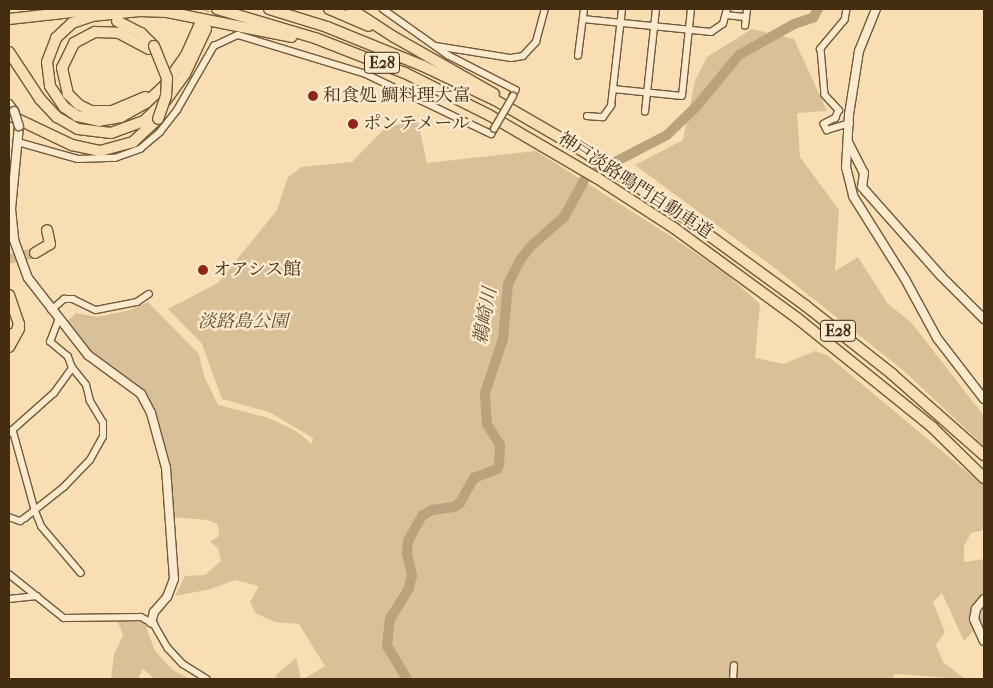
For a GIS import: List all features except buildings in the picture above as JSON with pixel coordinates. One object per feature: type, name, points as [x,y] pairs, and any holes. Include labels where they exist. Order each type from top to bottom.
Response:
[{"type":"highway","name":"神戸淡路鳴門自動車道","points":[[217,9],[347,50],[405,73],[537,142],[674,228],[882,385],[984,478]]},
{"type":"highway","name":"神戸淡路鳴門自動車道","points":[[269,9],[327,27],[423,66],[528,118],[684,217],[760,271],[876,361],[984,456]]},
{"type":"highway","points":[[329,9],[394,37]]},
{"type":"highway","points":[[351,9],[394,37],[468,77],[528,118]]},
{"type":"highway","points":[[9,18],[68,10],[140,11],[204,18],[347,50]]},
{"type":"highway","points":[[9,52],[40,99],[57,117],[78,129],[111,133],[144,122],[166,100],[185,74],[202,28],[172,75],[137,109],[106,121],[77,116],[54,94],[48,78],[48,62],[60,33],[85,17],[140,11]]},
{"type":"highway","points":[[11,113],[72,144],[100,151],[133,142],[158,120],[166,96],[164,72],[141,33],[117,21]]},
{"type":"highway","points":[[151,48],[120,33],[103,31],[88,34],[74,43],[63,61],[61,75],[65,88],[79,105],[105,112],[140,100],[172,75]]},
{"type":"highway","points":[[35,254],[50,244],[47,230]]},
{"type":"highway","points":[[9,295],[19,324],[16,338],[9,347]]},
{"type":"highway","points":[[9,335],[16,333],[19,324]]},
{"type":"street","points":[[18,142],[78,159],[115,158],[140,149],[160,132],[177,110],[214,46],[238,35],[366,74],[491,134],[516,90],[455,60],[383,9]]},
{"type":"street","points":[[434,46],[511,58],[523,56],[536,42],[545,9]]},
{"type":"street","points":[[578,56],[584,9]]},
{"type":"street","points":[[587,116],[603,117],[607,114],[613,88],[622,9]]},
{"type":"street","points":[[644,112],[656,9]]},
{"type":"street","points":[[613,88],[682,96],[691,9]]},
{"type":"street","points":[[745,26],[747,9]]},
{"type":"street","points":[[847,9],[845,20],[821,49],[825,95],[838,110],[836,118],[824,124],[828,130],[850,123]]},
{"type":"street","points":[[876,9],[859,51],[850,123],[846,138],[846,166],[853,196],[937,338],[984,399]]},
{"type":"street","points":[[583,19],[711,32],[723,24],[726,12],[746,18]]},
{"type":"street","points":[[9,104],[11,113],[19,126],[10,193],[12,223],[19,257],[31,283],[58,321],[88,355],[140,394],[151,413],[166,468],[174,578],[167,597],[154,612],[151,623]]},
{"type":"street","points":[[846,138],[864,173],[862,187],[941,276],[984,319]]},
{"type":"street","points":[[50,310],[64,299],[72,298],[96,310],[137,302],[149,294]]},
{"type":"street","points":[[9,517],[20,520],[34,510],[90,460],[103,437],[103,423],[90,401],[86,385],[72,368],[68,357],[50,342],[58,321]]},
{"type":"street","points":[[72,368],[54,393],[11,432],[34,510],[42,527],[81,573]]},
{"type":"street","points":[[9,574],[64,618],[134,614],[151,623],[183,664],[207,679]]},
{"type":"street","points":[[9,599],[37,596]]},
{"type":"street","points":[[984,599],[976,609],[974,619],[984,641]]},
{"type":"street","points":[[733,679],[734,666]]},
{"type":"green space","points":[[752,29],[794,39],[827,111],[797,113],[800,157],[839,210],[835,271],[858,257],[888,304],[911,322],[984,416],[984,446],[904,371],[767,262],[635,165],[683,140],[695,81],[707,57]]},
{"type":"green space","name":"淡路島公園","points":[[418,122],[427,163],[536,151],[669,235],[725,273],[760,304],[755,358],[784,364],[815,351],[827,355],[984,486],[984,530],[971,533],[964,546],[964,562],[984,559],[984,638],[973,631],[964,641],[942,593],[933,602],[945,632],[936,645],[943,662],[965,679],[895,674],[892,679],[304,679],[325,666],[299,624],[275,622],[255,613],[250,602],[259,586],[235,580],[211,589],[175,596],[185,576],[205,575],[221,561],[218,548],[210,542],[219,536],[218,524],[207,520],[173,517],[166,455],[141,390],[93,355],[65,323],[76,313],[97,317],[130,310],[148,302],[199,354],[204,376],[218,405],[269,418],[296,431],[312,444],[313,438],[269,412],[222,399],[202,344],[168,309],[218,283],[277,210],[288,177],[301,167],[352,162],[387,126]]},
{"type":"green space","points":[[135,619],[145,624],[155,651],[173,670],[190,679],[155,679],[143,669],[138,679],[111,679],[114,655],[123,635],[117,620]]},
{"type":"green space","points":[[296,658],[301,679],[278,679],[275,676]]},
{"type":"waterway","name":"鵜崎川","points":[[407,679],[387,646],[390,619],[409,588],[412,575],[407,554],[408,541],[422,516],[432,510],[454,507],[460,503],[474,478],[497,469],[499,464],[500,445],[487,424],[485,393],[503,339],[508,284],[520,260],[530,247],[564,217],[586,177],[667,135],[696,107],[739,55],[794,24],[813,18],[818,9]]},
{"type":"tunnel","points":[[50,9],[67,10]]},
{"type":"tunnel","points":[[199,25],[205,9]]},
{"type":"tunnel","points":[[9,259],[35,253]]},
{"type":"place","name":"和食処 鯛料理大富","points":[[313,96]]},
{"type":"place","name":"ポンテメール","points":[[353,124]]},
{"type":"place","name":"オアシス館","points":[[203,270]]}]
